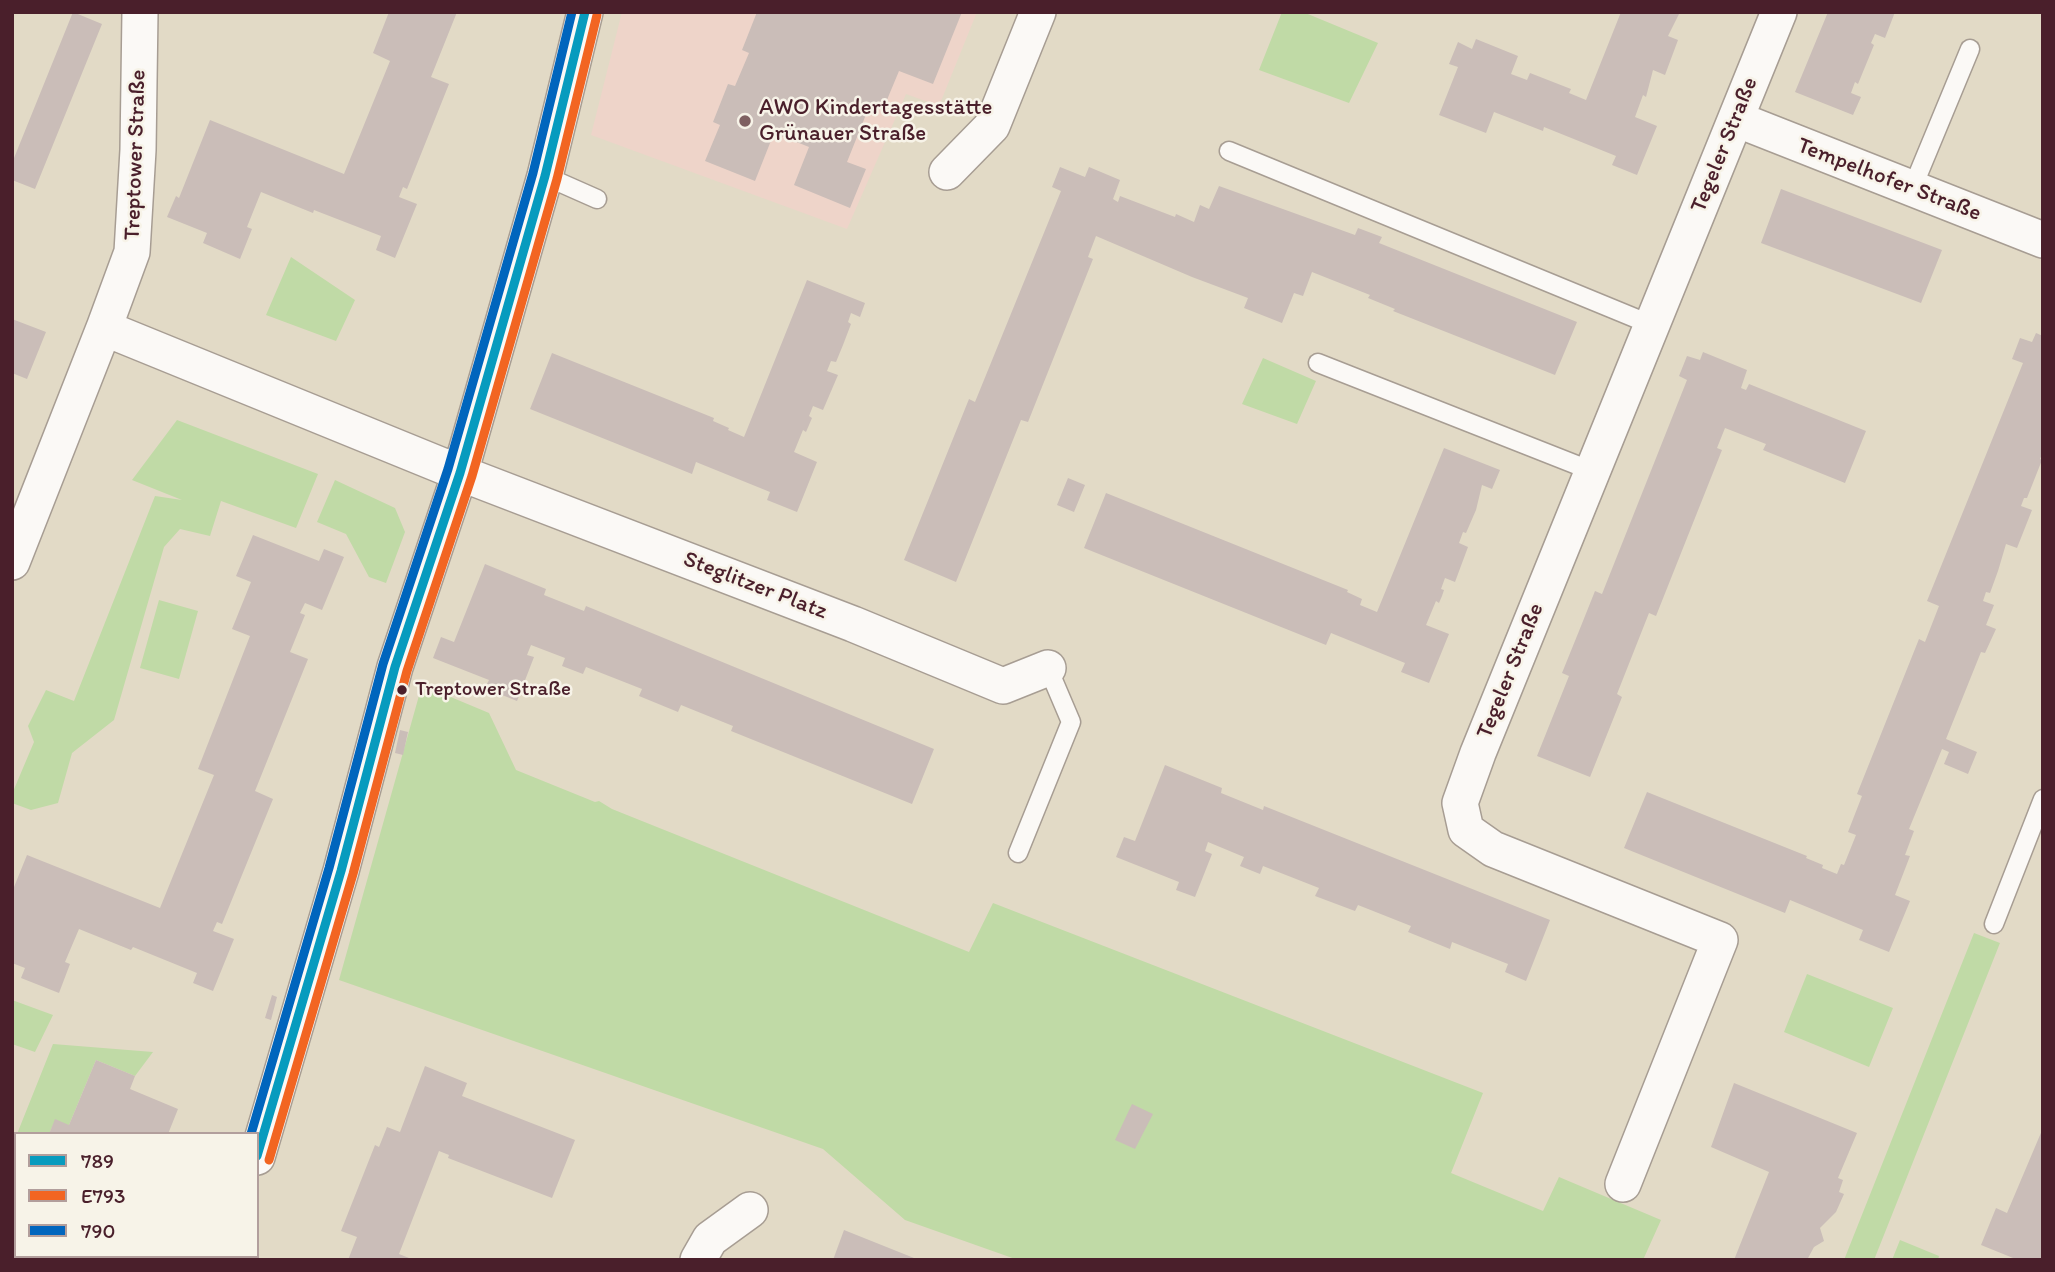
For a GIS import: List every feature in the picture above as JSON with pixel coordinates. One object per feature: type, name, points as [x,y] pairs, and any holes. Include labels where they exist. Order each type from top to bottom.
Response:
[{"type":"street","name":"Treptower Straße","points":[[12,562],[132,252],[138,150],[140,12]]},
{"type":"street","points":[[259,1150],[341,872],[396,667],[460,473],[545,176],[585,12]]},
{"type":"street","points":[[947,173],[992,125],[1038,12]]},
{"type":"street","name":"Tegeler Straße","points":[[1623,1184],[1720,940],[1639,917],[1493,849],[1466,830],[1460,803],[1779,12]]},
{"type":"street","name":"Tempelhofer Straße","points":[[1736,119],[2043,240]]},
{"type":"street","points":[[104,328],[460,473]]},
{"type":"street","name":"Steglitzer Platz","points":[[460,473],[853,624],[1003,686],[1048,668]]},
{"type":"street","points":[[698,1260],[710,1239],[750,1209]]},
{"type":"lane","points":[[1912,188],[1970,49]]},
{"type":"lane","points":[[1229,150],[1652,325]]},
{"type":"lane","points":[[545,176],[597,199]]},
{"type":"lane","points":[[1318,363],[1592,471]]},
{"type":"lane","points":[[1018,853],[1071,722],[1048,668]]},
{"type":"lane","points":[[1994,924],[2043,799]]},
{"type":"shaded area","name":"AWO Kindertagesstätte Grünauer Straße","points":[[622,12],[977,12],[939,106],[906,94],[847,229],[591,135]]},
{"type":"green space","points":[[1282,12],[1303,12],[1378,43],[1349,103],[1259,70]]},
{"type":"green space","points":[[291,257],[355,300],[336,341],[266,315]]},
{"type":"green space","points":[[1263,358],[1316,381],[1297,424],[1242,404]]},
{"type":"green space","points":[[177,420],[318,474],[296,528],[221,501],[210,536],[180,529],[164,547],[114,720],[72,753],[58,803],[31,810],[12,803],[12,794],[34,742],[28,726],[46,690],[74,701],[155,496],[182,500],[132,480]]},
{"type":"green space","points":[[335,480],[395,508],[405,532],[386,583],[369,577],[346,534],[317,522]]},
{"type":"green space","points":[[159,600],[198,611],[179,679],[140,668]]},
{"type":"green space","points":[[422,685],[489,713],[516,770],[595,802],[599,801],[612,809],[969,952],[993,903],[1483,1093],[1451,1173],[1543,1211],[1559,1177],[1661,1220],[1643,1260],[1018,1260],[905,1220],[823,1149],[339,980]]},
{"type":"green space","points":[[1974,933],[2000,943],[1874,1260],[1844,1260]]},
{"type":"green space","points":[[1807,974],[1893,1008],[1869,1067],[1784,1032]]},
{"type":"green space","points":[[12,1000],[53,1015],[35,1052],[12,1044]]},
{"type":"green space","points":[[53,1044],[153,1052],[135,1076],[96,1060],[69,1125],[53,1125],[50,1132],[18,1132]]},
{"type":"green space","points":[[14,1140],[12,1212],[12,1144]]},
{"type":"green space","points":[[1900,1240],[1939,1256],[1938,1260],[1892,1260]]},
{"type":"building","points":[[73,12],[102,24],[35,189],[12,180],[12,163]]},
{"type":"building","points":[[389,12],[457,12],[431,77],[449,84],[407,189],[403,187],[399,197],[417,204],[395,258],[376,250],[381,236],[261,192],[247,227],[252,229],[240,259],[203,243],[207,233],[167,217],[176,196],[179,198],[210,120],[344,174],[390,61],[373,53]]},
{"type":"building","points":[[757,12],[962,12],[933,84],[899,71],[884,107],[871,102],[847,162],[866,169],[850,208],[794,185],[809,147],[774,133],[755,181],[705,161],[720,125],[713,122],[728,84],[735,86],[749,53],[742,50]]},
{"type":"building","points":[[1621,12],[1680,12],[1668,36],[1678,40],[1665,75],[1653,70],[1646,97],[1643,95],[1635,117],[1657,126],[1637,175],[1612,165],[1616,156],[1544,127],[1543,131],[1494,112],[1486,133],[1439,115],[1458,67],[1449,64],[1458,42],[1472,49],[1476,39],[1518,56],[1511,74],[1527,80],[1530,73],[1571,89],[1569,93],[1586,100]]},
{"type":"building","points":[[1828,12],[1895,12],[1885,38],[1875,34],[1871,43],[1874,45],[1858,84],[1855,82],[1851,93],[1861,97],[1853,115],[1795,92]]},
{"type":"building","points":[[1060,167],[1085,177],[1089,167],[1120,180],[1113,199],[1118,202],[1120,196],[1194,222],[1200,205],[1209,209],[1219,186],[1355,235],[1358,228],[1382,237],[1379,243],[1577,322],[1555,375],[1393,311],[1395,309],[1368,298],[1370,295],[1312,272],[1303,296],[1294,293],[1282,323],[1244,308],[1248,298],[1096,236],[1088,257],[1093,259],[1028,422],[1021,420],[956,582],[904,560],[969,399],[975,402],[1061,191],[1052,187]]},
{"type":"building","points":[[1781,189],[1942,250],[1921,303],[1761,243]]},
{"type":"building","points":[[807,280],[865,303],[860,317],[851,313],[848,322],[851,324],[836,362],[831,361],[827,371],[838,375],[823,410],[813,406],[809,416],[812,418],[806,432],[803,430],[794,452],[817,462],[797,512],[767,500],[770,492],[696,462],[692,474],[530,409],[552,353],[714,418],[713,421],[744,437]]},
{"type":"building","points":[[12,319],[46,332],[27,379],[12,373]]},
{"type":"building","points":[[2036,333],[2043,336],[2043,452],[2027,498],[2024,498],[2021,506],[2032,510],[2017,548],[2006,544],[1990,593],[1986,592],[1983,601],[1994,605],[1986,625],[1996,629],[1985,653],[1981,652],[1946,739],[1977,752],[1968,774],[1944,764],[1949,752],[1942,749],[1909,829],[1914,831],[1905,855],[1910,856],[1895,895],[1910,901],[1889,952],[1859,940],[1863,930],[1790,900],[1785,913],[1624,848],[1647,792],[1807,856],[1806,858],[1823,865],[1822,868],[1837,874],[1841,864],[1844,865],[1856,835],[1848,832],[1862,796],[1857,794],[1919,639],[1925,642],[1939,606],[1927,601],[2023,363],[2012,359],[2020,338],[2032,342]]},
{"type":"building","points":[[1703,352],[1747,370],[1741,388],[1746,390],[1749,384],[1866,431],[1845,483],[1763,450],[1766,444],[1725,428],[1717,448],[1722,450],[1656,616],[1649,613],[1617,694],[1622,697],[1590,777],[1537,756],[1569,676],[1562,673],[1595,591],[1602,594],[1687,380],[1679,376],[1687,356],[1700,360]]},
{"type":"building","points":[[1444,448],[1500,470],[1492,489],[1482,485],[1476,510],[1459,543],[1468,547],[1455,582],[1445,578],[1441,589],[1444,590],[1442,596],[1439,603],[1436,601],[1426,625],[1449,634],[1429,683],[1401,672],[1405,663],[1331,633],[1326,645],[1084,548],[1106,493],[1348,590],[1347,592],[1362,599],[1360,605],[1377,612]]},
{"type":"building","points":[[1068,478],[1085,485],[1074,512],[1057,505]]},
{"type":"building","points":[[253,535],[319,561],[324,549],[344,557],[322,610],[305,603],[300,613],[305,615],[290,652],[308,659],[255,791],[273,799],[222,924],[217,922],[213,931],[234,939],[213,991],[193,983],[197,973],[79,929],[65,962],[70,964],[59,993],[21,978],[25,968],[12,963],[12,892],[27,855],[160,908],[214,775],[198,769],[250,636],[232,629],[251,582],[236,576]]},
{"type":"building","points":[[485,564],[546,589],[544,595],[584,611],[586,606],[934,749],[912,804],[731,731],[733,726],[681,705],[678,712],[639,696],[642,689],[586,667],[583,674],[562,666],[565,658],[531,645],[527,655],[534,657],[517,701],[485,688],[489,680],[433,658],[441,637],[454,642]]},
{"type":"building","name":"Treptower Straße","points":[[400,730],[408,732],[403,755],[395,753]]},
{"type":"building","points":[[1165,765],[1222,788],[1221,793],[1263,810],[1264,806],[1550,920],[1526,981],[1505,972],[1508,964],[1452,942],[1450,949],[1408,932],[1411,926],[1358,905],[1355,911],[1315,896],[1319,888],[1263,866],[1260,874],[1240,866],[1244,857],[1208,842],[1205,851],[1212,854],[1195,897],[1176,890],[1179,882],[1116,857],[1124,837],[1135,841]]},
{"type":"building","points":[[272,995],[277,997],[271,1020],[265,1018]]},
{"type":"building","points":[[96,1060],[135,1076],[130,1089],[178,1109],[169,1132],[50,1132],[55,1119],[69,1125]]},
{"type":"building","points":[[425,1066],[467,1083],[462,1096],[575,1140],[552,1198],[448,1158],[449,1155],[439,1151],[399,1254],[414,1260],[348,1260],[357,1237],[341,1231],[375,1145],[379,1147],[387,1127],[400,1132]]},
{"type":"building","points":[[1734,1083],[1857,1133],[1838,1178],[1843,1180],[1839,1192],[1844,1194],[1836,1212],[1820,1228],[1824,1241],[1814,1247],[1807,1260],[1734,1260],[1769,1172],[1711,1147]]},
{"type":"building","points":[[1132,1104],[1153,1114],[1135,1149],[1115,1140]]},
{"type":"building","points":[[2043,1128],[2043,1260],[2018,1260],[1981,1245],[1996,1208],[2007,1213]]},
{"type":"building","points":[[14,1208],[14,1258],[63,1260],[12,1260]]},
{"type":"building","points":[[844,1230],[919,1260],[833,1260]]},
{"type":"transit line","name":"790","points":[[252,1132],[329,868],[383,664],[448,469],[533,173],[572,12]]},
{"type":"transit line","name":"789","points":[[259,1149],[341,871],[395,667],[460,473],[545,176],[585,12]]},
{"type":"transit line","name":"E793","points":[[269,1160],[353,874],[407,671],[472,476],[557,179],[597,15]]},
{"type":"place","name":"AWO Kindertagesstätte Grünauer Straße","points":[[745,121]]},
{"type":"place","name":"Treptower Straße","points":[[402,690]]}]
